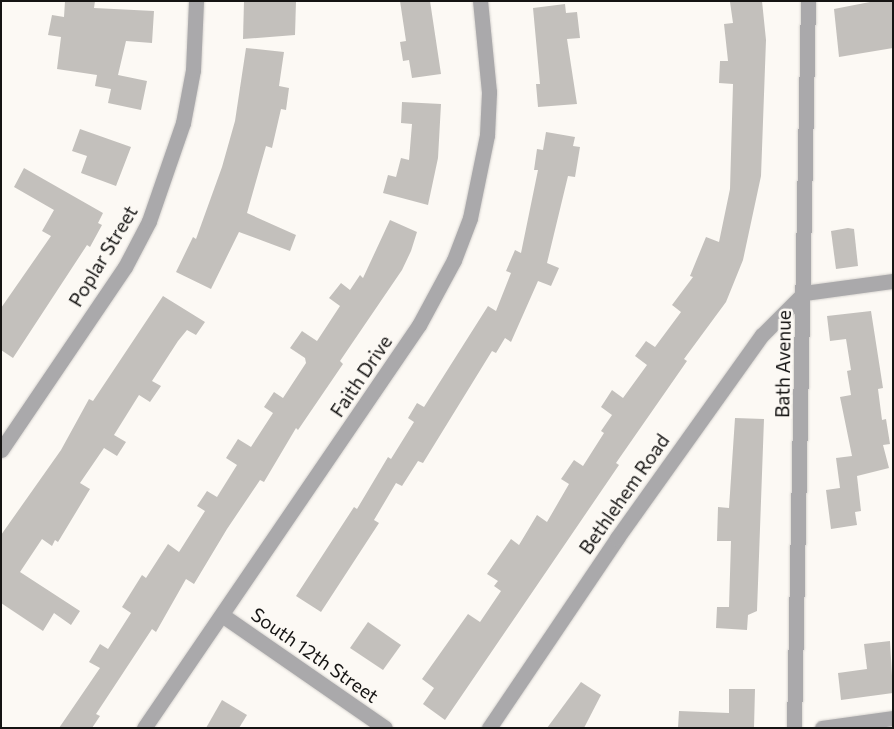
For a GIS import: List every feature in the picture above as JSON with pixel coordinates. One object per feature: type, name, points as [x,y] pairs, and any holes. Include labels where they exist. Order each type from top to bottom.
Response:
[{"type":"street","name":"Poplar Street","points":[[1,450],[125,267],[149,221],[184,123],[193,70],[196,1]]},
{"type":"street","name":"Faith Drive","points":[[144,728],[419,325],[454,260],[470,218],[487,135],[489,92],[480,1]]},
{"type":"street","name":"Bath Avenue","points":[[794,728],[804,293],[808,1]]},
{"type":"street","points":[[804,293],[893,282]]},
{"type":"street","name":"Bethlehem Road","points":[[489,728],[617,538],[762,335],[804,293]]},
{"type":"street","name":"South 12th Street","points":[[222,615],[385,728]]},
{"type":"street","points":[[822,728],[893,718]]},
{"type":"building","points":[[65,1],[95,1],[94,8],[154,11],[152,43],[126,41],[118,75],[147,81],[141,110],[108,103],[111,89],[95,86],[97,75],[57,69],[61,37],[48,35],[52,15],[64,17]]},
{"type":"building","points":[[244,1],[296,1],[295,35],[243,39]]},
{"type":"building","points":[[400,1],[430,1],[441,74],[412,78],[409,60],[403,61],[400,42],[406,41]]},
{"type":"building","points":[[762,1],[766,40],[761,176],[743,260],[726,302],[684,359],[687,361],[616,463],[619,465],[445,720],[423,704],[434,688],[422,679],[468,614],[480,622],[501,591],[494,586],[498,581],[487,574],[511,539],[519,545],[537,515],[547,522],[569,484],[561,479],[574,460],[583,466],[604,433],[601,431],[612,415],[601,407],[612,390],[623,398],[647,365],[635,356],[646,341],[655,347],[681,312],[672,305],[693,277],[690,276],[706,237],[719,242],[730,189],[733,84],[719,83],[720,61],[728,61],[724,24],[733,23],[730,2]]},
{"type":"building","points":[[875,1],[893,1],[893,48],[839,57],[834,9]]},
{"type":"building","points":[[565,4],[566,13],[577,12],[580,38],[567,39],[577,104],[538,107],[536,84],[540,84],[533,8]]},
{"type":"building","points":[[246,48],[284,52],[279,86],[289,88],[286,110],[281,109],[272,148],[266,146],[247,213],[296,235],[290,251],[239,232],[211,289],[176,272],[193,237],[196,239],[222,167],[235,121]]},
{"type":"building","points":[[402,102],[441,104],[438,158],[428,205],[383,193],[388,175],[396,177],[401,158],[409,160],[412,124],[401,123]]},
{"type":"building","points":[[80,129],[131,147],[116,186],[81,173],[87,156],[72,151]]},
{"type":"building","points":[[546,132],[575,137],[573,146],[580,147],[575,177],[568,176],[547,263],[559,268],[551,286],[538,281],[511,342],[505,338],[496,353],[492,351],[423,463],[418,461],[402,486],[396,483],[374,520],[379,523],[321,612],[296,596],[354,507],[357,509],[388,457],[391,459],[414,422],[408,418],[417,403],[424,407],[488,306],[496,311],[511,273],[506,271],[515,250],[521,253],[538,170],[534,170],[537,149],[543,150]]},
{"type":"building","points":[[24,168],[103,213],[98,223],[102,225],[90,247],[87,245],[13,358],[1,350],[1,308],[51,236],[42,231],[54,210],[14,187]]},
{"type":"building","points":[[390,220],[417,232],[411,251],[402,270],[340,361],[343,364],[298,430],[296,428],[264,482],[260,480],[227,529],[194,584],[186,579],[156,632],[152,629],[96,714],[100,716],[92,728],[59,728],[100,668],[89,662],[100,644],[108,649],[131,613],[122,607],[142,575],[146,578],[168,544],[179,552],[205,511],[197,506],[207,491],[217,497],[237,465],[226,458],[238,439],[251,447],[273,413],[264,407],[274,392],[283,398],[306,363],[305,358],[290,348],[302,331],[317,341],[340,306],[329,298],[341,283],[350,290],[360,275],[363,278]]},
{"type":"building","points":[[848,228],[854,229],[858,266],[836,269],[831,231]]},
{"type":"building","points":[[163,296],[205,322],[196,335],[187,330],[178,341],[152,381],[161,386],[150,402],[139,395],[114,435],[126,442],[117,456],[104,448],[80,483],[90,489],[58,542],[55,540],[52,546],[42,539],[20,572],[80,611],[71,625],[54,613],[43,631],[1,603],[1,535],[61,450],[89,399],[93,401]]},
{"type":"building","points":[[871,311],[883,388],[878,389],[882,420],[886,419],[890,444],[883,445],[889,468],[857,476],[861,511],[855,512],[857,525],[831,529],[826,490],[840,488],[836,458],[852,456],[840,397],[851,395],[847,371],[851,370],[846,339],[830,341],[827,316]]},
{"type":"building","points":[[735,418],[764,419],[757,611],[748,615],[747,630],[716,628],[717,607],[729,607],[731,541],[717,541],[718,507],[729,508]]},
{"type":"building","points":[[368,622],[401,645],[383,670],[350,648]]},
{"type":"building","points":[[890,641],[893,693],[841,700],[838,673],[867,669],[864,644]]},
{"type":"building","points":[[581,682],[601,695],[584,728],[547,728]]},
{"type":"building","points":[[729,689],[755,689],[754,728],[678,728],[679,711],[729,713]]},
{"type":"building","points":[[222,700],[247,715],[239,728],[206,728]]}]
